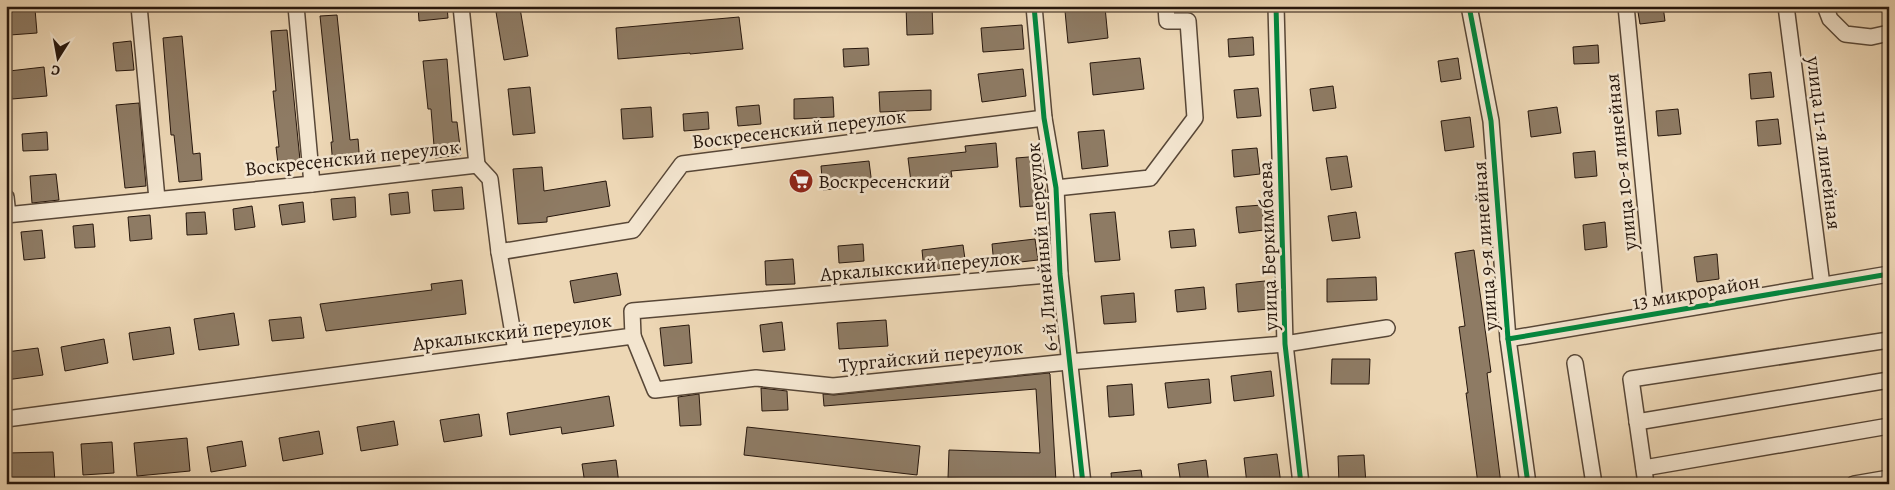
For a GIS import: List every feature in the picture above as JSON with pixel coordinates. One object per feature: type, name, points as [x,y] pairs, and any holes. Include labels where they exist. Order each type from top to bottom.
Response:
[{"type":"street","points":[[139,6],[157,199]]},
{"type":"street","points":[[296,6],[312,184]]},
{"type":"street","points":[[461,6],[477,164]]},
{"type":"street","name":"6-й Линейный переулок","points":[[1034,6],[1044,118],[1056,188],[1060,274],[1068,362],[1083,484]]},
{"type":"street","points":[[1056,188],[1150,178],[1195,118],[1188,21],[1167,21],[1166,6]]},
{"type":"street","name":"улица Беркимбаева","points":[[1276,6],[1286,344],[1301,484]]},
{"type":"street","name":"улица 9-я линейная","points":[[1469,6],[1491,121],[1508,339],[1528,484]]},
{"type":"street","name":"улица 10-я линейная","points":[[1626,6],[1656,314]]},
{"type":"street","name":"улица 11-я линейная","points":[[1786,6],[1822,285]]},
{"type":"street","points":[[1825,6],[1830,18],[1845,34],[1871,37],[1889,33]]},
{"type":"street","name":"Воскресенский переулок","points":[[7,215],[312,184],[477,164],[490,179],[499,252],[633,230],[682,164],[1044,118]]},
{"type":"street","points":[[6,197],[7,215]]},
{"type":"street","points":[[499,252],[516,351]]},
{"type":"street","name":"Аркалыкский переулок","points":[[6,419],[633,336],[632,311],[1060,274]]},
{"type":"street","name":"13 микрорайон","points":[[1508,339],[1889,274]]},
{"type":"street","name":"Тургайский переулок","points":[[633,336],[655,390],[756,378],[833,386],[1068,362],[1286,344],[1387,328]]},
{"type":"street","points":[[1646,484],[1630,379],[1889,340]]},
{"type":"street","points":[[1575,363],[1594,484]]},
{"type":"street","points":[[1637,422],[1889,380]]},
{"type":"street","points":[[1644,468],[1889,426]]},
{"type":"street","points":[[1854,484],[1889,478]]},
{"type":"building","points":[[418,6],[447,6],[448,18],[419,21]]},
{"type":"building","points":[[906,6],[932,6],[933,34],[907,35]]},
{"type":"building","points":[[1637,6],[1663,6],[1665,21],[1640,24]]},
{"type":"building","points":[[1105,7],[1108,38],[1068,43],[1065,11]]},
{"type":"building","points":[[520,8],[528,56],[504,60],[496,12]]},
{"type":"building","points":[[35,9],[37,33],[10,35],[7,11]]},
{"type":"building","points":[[337,15],[350,140],[358,139],[360,164],[333,166],[331,142],[333,142],[320,16]]},
{"type":"building","points":[[739,17],[743,49],[618,59],[616,28]]},
{"type":"building","points":[[1022,25],[1024,49],[983,52],[981,28]]},
{"type":"building","points":[[287,30],[301,170],[279,172],[276,147],[279,147],[273,91],[276,91],[271,31]]},
{"type":"building","points":[[182,36],[193,154],[200,153],[202,180],[179,182],[174,135],[171,135],[163,38]]},
{"type":"building","points":[[1253,37],[1254,55],[1229,57],[1228,39]]},
{"type":"building","points":[[131,41],[134,70],[116,71],[113,43]]},
{"type":"building","points":[[1598,45],[1599,63],[1574,64],[1573,47]]},
{"type":"building","points":[[868,48],[869,65],[844,67],[843,49]]},
{"type":"building","points":[[1140,58],[1144,89],[1093,95],[1090,63]]},
{"type":"building","points":[[1458,58],[1461,79],[1441,82],[1438,61]]},
{"type":"building","points":[[447,59],[452,122],[457,122],[461,155],[435,158],[431,109],[428,109],[423,61]]},
{"type":"building","points":[[44,67],[47,96],[12,99],[9,71]]},
{"type":"building","points":[[1023,69],[1026,96],[982,102],[978,74]]},
{"type":"building","points":[[1771,72],[1774,97],[1751,99],[1749,74]]},
{"type":"building","points":[[1333,86],[1336,108],[1313,111],[1310,89]]},
{"type":"building","points":[[530,87],[535,133],[513,135],[508,89]]},
{"type":"building","points":[[1258,88],[1261,116],[1237,118],[1234,90]]},
{"type":"building","points":[[931,90],[931,110],[880,112],[879,92]]},
{"type":"building","points":[[833,97],[834,117],[794,119],[794,99]]},
{"type":"building","points":[[139,103],[146,186],[125,188],[116,105]]},
{"type":"building","points":[[759,105],[761,124],[738,126],[736,107]]},
{"type":"building","points":[[651,107],[653,137],[623,139],[621,109]]},
{"type":"building","points":[[1557,107],[1561,133],[1531,137],[1528,111]]},
{"type":"building","points":[[1678,109],[1681,134],[1658,136],[1656,111]]},
{"type":"building","points":[[708,112],[709,129],[684,131],[683,114]]},
{"type":"building","points":[[1470,117],[1474,147],[1445,151],[1441,121]]},
{"type":"building","points":[[1778,119],[1781,144],[1758,146],[1756,121]]},
{"type":"building","points":[[1104,130],[1108,166],[1082,169],[1078,132]]},
{"type":"building","points":[[47,132],[48,150],[23,151],[22,134]]},
{"type":"building","points":[[996,143],[998,167],[951,171],[952,177],[911,182],[908,158],[966,152],[965,146]]},
{"type":"building","points":[[1257,148],[1260,174],[1234,177],[1232,150]]},
{"type":"building","points":[[1595,151],[1597,176],[1575,178],[1573,153]]},
{"type":"building","points":[[1041,156],[1047,205],[1020,207],[1016,158]]},
{"type":"building","points":[[1347,156],[1352,187],[1331,190],[1326,158]]},
{"type":"building","points":[[869,161],[872,185],[823,190],[821,166]]},
{"type":"building","points":[[542,167],[544,191],[606,181],[610,206],[547,217],[547,222],[518,224],[513,169]]},
{"type":"building","points":[[56,174],[59,200],[32,203],[30,176]]},
{"type":"building","points":[[462,187],[464,209],[434,211],[432,190]]},
{"type":"building","points":[[408,192],[410,213],[391,215],[389,194]]},
{"type":"building","points":[[355,197],[356,217],[333,220],[331,199]]},
{"type":"building","points":[[303,202],[305,222],[282,225],[279,205]]},
{"type":"building","points":[[1262,205],[1264,230],[1239,233],[1236,207]]},
{"type":"building","points":[[252,206],[255,227],[235,230],[233,209]]},
{"type":"building","points":[[205,212],[207,234],[187,235],[186,213]]},
{"type":"building","points":[[1115,212],[1120,260],[1095,262],[1090,214]]},
{"type":"building","points":[[1356,212],[1360,238],[1332,241],[1328,216]]},
{"type":"building","points":[[150,215],[152,239],[130,241],[128,217]]},
{"type":"building","points":[[1605,222],[1607,247],[1585,250],[1583,225]]},
{"type":"building","points":[[93,224],[95,247],[75,248],[73,226]]},
{"type":"building","points":[[1194,229],[1196,246],[1171,248],[1169,231]]},
{"type":"building","points":[[42,230],[45,258],[24,260],[21,232]]},
{"type":"building","points":[[1035,239],[1038,260],[994,265],[992,244]]},
{"type":"building","points":[[863,244],[864,261],[839,263],[838,246]]},
{"type":"building","points":[[963,245],[966,266],[924,270],[922,250]]},
{"type":"building","points":[[1474,250],[1491,372],[1487,373],[1501,484],[1478,484],[1466,393],[1468,393],[1459,327],[1465,326],[1455,253]]},
{"type":"building","points":[[1717,254],[1719,279],[1697,282],[1694,257]]},
{"type":"building","points":[[793,259],[795,284],[766,285],[765,261]]},
{"type":"building","points":[[617,273],[621,295],[574,303],[570,281]]},
{"type":"building","points":[[1376,277],[1377,300],[1327,302],[1327,279]]},
{"type":"building","points":[[462,280],[466,314],[326,331],[320,304],[432,290],[431,284]]},
{"type":"building","points":[[1265,281],[1268,309],[1238,312],[1236,284]]},
{"type":"building","points":[[1204,287],[1206,309],[1177,312],[1175,290]]},
{"type":"building","points":[[1134,293],[1136,322],[1104,324],[1101,296]]},
{"type":"building","points":[[234,313],[239,345],[199,350],[194,319]]},
{"type":"building","points":[[301,317],[304,338],[272,341],[269,320]]},
{"type":"building","points":[[886,320],[888,346],[839,349],[837,323]]},
{"type":"building","points":[[782,322],[785,350],[763,352],[760,325]]},
{"type":"building","points":[[689,325],[692,363],[664,366],[660,328]]},
{"type":"building","points":[[170,327],[174,354],[133,360],[129,333]]},
{"type":"building","points":[[104,339],[108,363],[65,371],[61,347]]},
{"type":"building","points":[[38,348],[43,375],[6,380],[6,352]]},
{"type":"building","points":[[1332,359],[1370,359],[1369,384],[1331,384]]},
{"type":"building","points":[[1271,371],[1274,396],[1234,401],[1231,376]]},
{"type":"building","points":[[1049,373],[1056,482],[948,478],[949,450],[1040,453],[1036,389],[824,406],[823,394],[834,395]]},
{"type":"building","points":[[1209,379],[1211,403],[1168,408],[1165,383]]},
{"type":"building","points":[[1132,384],[1134,415],[1109,417],[1107,386]]},
{"type":"building","points":[[761,388],[787,391],[788,410],[762,411]]},
{"type":"building","points":[[699,394],[701,425],[680,426],[678,397]]},
{"type":"building","points":[[609,396],[614,426],[562,434],[561,427],[510,435],[507,413]]},
{"type":"building","points":[[479,414],[482,436],[444,442],[440,420]]},
{"type":"building","points":[[394,421],[398,445],[361,451],[357,427]]},
{"type":"building","points":[[747,427],[920,446],[917,475],[744,455]]},
{"type":"building","points":[[319,431],[323,454],[283,461],[279,438]]},
{"type":"building","points":[[187,438],[190,471],[137,476],[134,443]]},
{"type":"building","points":[[242,441],[246,466],[211,472],[207,447]]},
{"type":"building","points":[[112,442],[114,473],[83,475],[81,444]]},
{"type":"building","points":[[53,452],[55,483],[6,484],[6,453]]},
{"type":"building","points":[[1277,454],[1281,484],[1247,484],[1244,458]]},
{"type":"building","points":[[1364,455],[1366,484],[1339,484],[1338,456]]},
{"type":"building","points":[[616,460],[619,484],[585,484],[582,464]]},
{"type":"building","points":[[1206,460],[1209,484],[1181,484],[1178,464]]},
{"type":"building","points":[[1141,470],[1143,484],[1112,484],[1111,473]]},
{"type":"cycle path","points":[[1034,6],[1044,118],[1056,188],[1060,274],[1083,484]]},
{"type":"cycle path","points":[[1276,6],[1285,344],[1301,484]]},
{"type":"cycle path","points":[[1469,6],[1491,121],[1508,339],[1528,484]]},
{"type":"cycle path","points":[[1508,339],[1889,274]]},
{"type":"place","name":"Воскресенский","points":[[801,181]]}]
